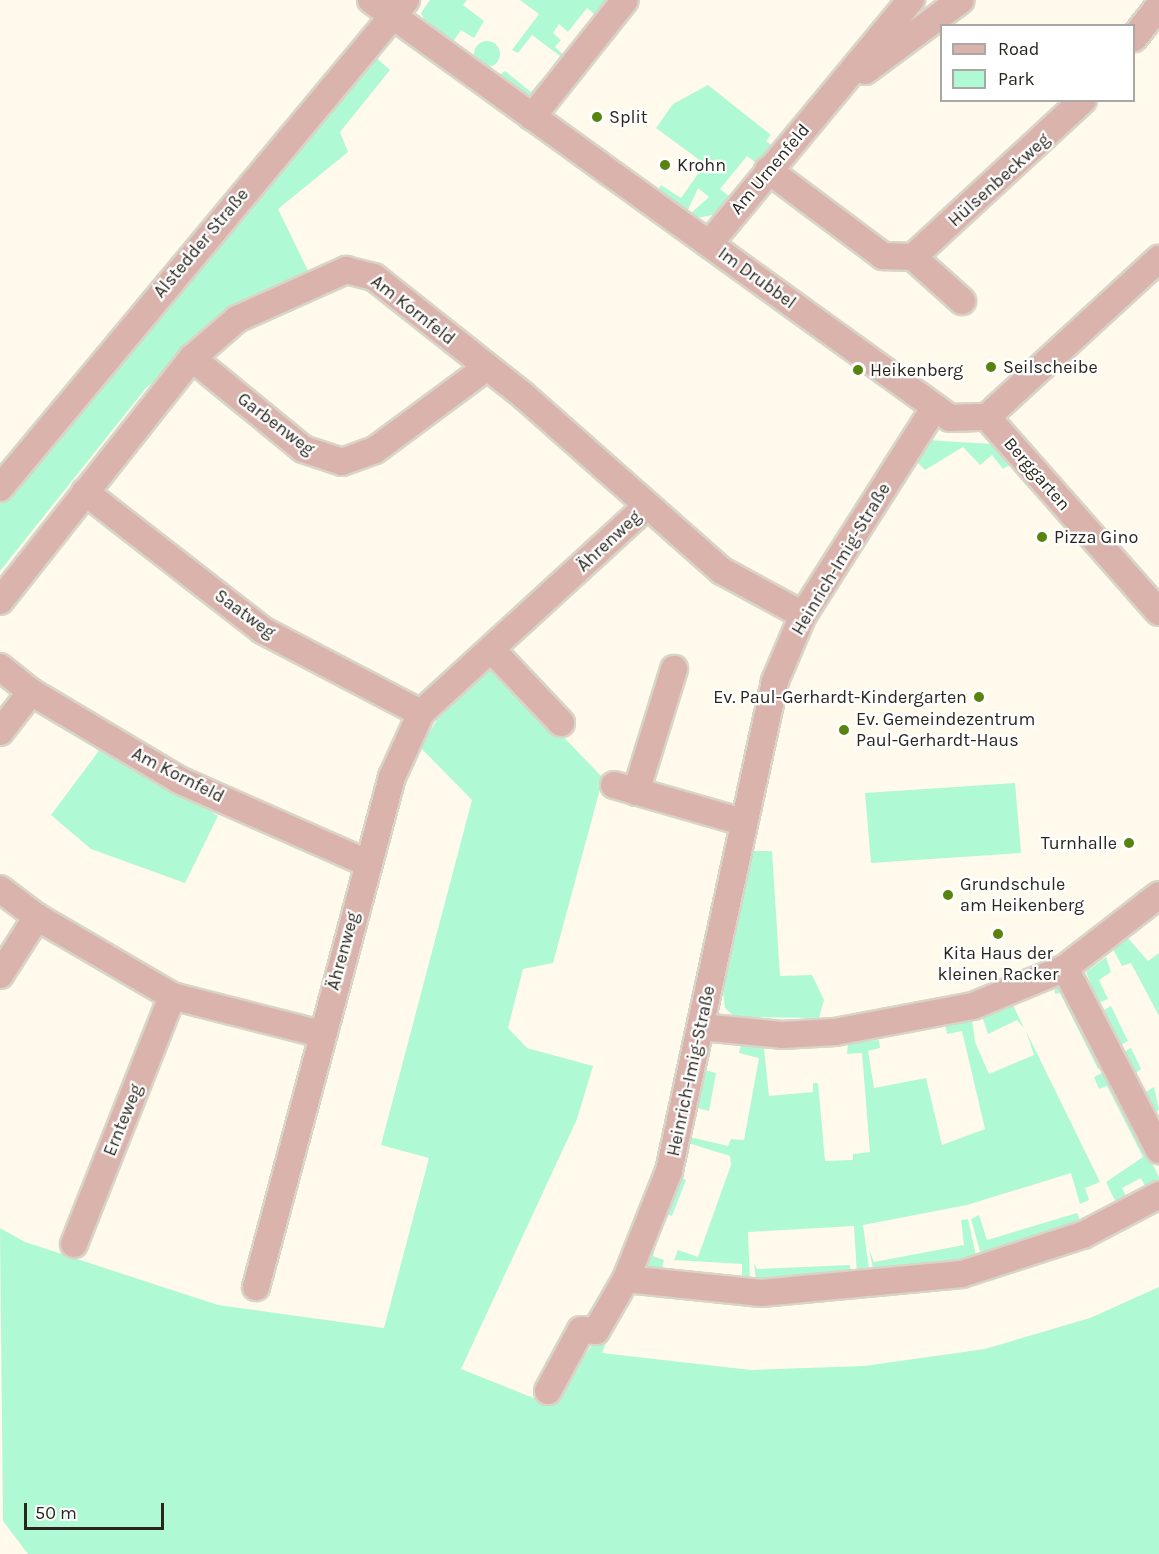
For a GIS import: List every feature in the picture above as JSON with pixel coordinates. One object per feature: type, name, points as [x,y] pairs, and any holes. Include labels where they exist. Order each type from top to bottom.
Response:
[{"type":"street","name":"Im Drubbel","points":[[371,0],[399,8],[531,117],[709,244],[933,410],[971,421],[987,417]]},
{"type":"street","points":[[531,117],[625,0]]},
{"type":"street","name":"Am Urnenfeld","points":[[709,244],[911,0]]},
{"type":"street","name":"Am Urnenfeld","points":[[832,95],[961,0]]},
{"type":"street","points":[[1135,37],[1159,6]]},
{"type":"street","name":"Alstedder Straße","points":[[0,488],[399,8]]},
{"type":"street","name":"Hülsenbeckweg","points":[[913,257],[1081,102]]},
{"type":"street","points":[[768,170],[883,256],[913,257],[962,301]]},
{"type":"street","points":[[987,417],[1159,259]]},
{"type":"street","name":"Am Kornfeld","points":[[0,601],[192,358],[237,319],[346,270],[375,277],[486,368],[722,571],[803,615]]},
{"type":"street","name":"Garbenweg","points":[[192,358],[303,449],[342,462],[375,450],[486,368]]},
{"type":"street","name":"Heinrich-Imig-Straße","points":[[548,1391],[581,1330],[596,1330],[626,1279],[669,1171],[775,681],[803,615],[933,410]]},
{"type":"street","name":"Berggarten","points":[[987,417],[1158,609]]},
{"type":"street","name":"Saatweg","points":[[85,492],[262,630],[421,713]]},
{"type":"street","name":"Ährenweg","points":[[256,1287],[367,863],[392,777],[421,713],[493,651],[647,506]]},
{"type":"street","points":[[493,651],[561,723]]},
{"type":"street","name":"Am Kornfeld","points":[[0,667],[31,692],[181,781],[367,863]]},
{"type":"street","points":[[674,669],[625,789],[743,822]]},
{"type":"street","points":[[0,732],[31,692]]},
{"type":"street","points":[[0,889],[37,917],[172,996],[321,1034]]},
{"type":"street","points":[[701,1028],[782,1035],[867,1028],[983,1003],[1065,968],[1159,895]]},
{"type":"street","points":[[0,975],[37,917]]},
{"type":"street","points":[[1065,968],[1159,1150]]},
{"type":"street","name":"Ernteweg","points":[[74,1244],[172,996]]},
{"type":"street","points":[[626,1279],[761,1293],[962,1274],[1083,1235],[1159,1195]]},
{"type":"green space","points":[[430,0],[467,0],[463,5],[484,21],[474,38],[461,30],[453,42],[426,24],[421,13]]},
{"type":"green space","points":[[520,0],[607,0],[611,3],[599,18],[587,8],[568,32],[559,24],[553,33],[561,40],[555,47],[567,58],[556,72],[551,68],[560,56],[532,35],[518,53],[512,50],[539,14]]},
{"type":"green space","points":[[487,41],[496,45],[500,54],[496,63],[487,67],[478,63],[474,54],[478,45]]},
{"type":"green space","points":[[365,48],[390,70],[340,132],[348,152],[278,209],[313,281],[237,319],[146,388],[0,571],[0,488]]},
{"type":"green space","points":[[505,71],[531,92],[540,81],[545,84],[527,96],[499,76]]},
{"type":"green space","points":[[708,85],[771,135],[766,141],[774,147],[759,165],[747,156],[720,189],[733,199],[716,214],[698,218],[690,214],[709,197],[698,188],[687,212],[657,191],[661,185],[681,198],[705,164],[656,128],[673,104]]},
{"type":"green space","points":[[927,440],[992,444],[1011,464],[1003,469],[992,455],[980,465],[963,447],[925,470],[915,460]]},
{"type":"green space","points":[[493,664],[603,778],[553,963],[523,969],[508,1028],[527,1048],[593,1066],[577,1119],[461,1369],[536,1399],[547,1382],[566,1384],[624,1297],[602,1353],[751,1370],[864,1366],[985,1349],[1090,1318],[1159,1287],[1159,1554],[28,1554],[3,1521],[0,1228],[25,1242],[218,1305],[384,1328],[429,1158],[381,1145],[472,800],[420,747],[437,720]]},
{"type":"green space","points":[[104,744],[218,816],[185,883],[91,849],[51,815]]},
{"type":"green space","points":[[1015,783],[1021,853],[871,863],[865,793]]},
{"type":"green space","points":[[753,851],[772,851],[780,976],[812,975],[824,1000],[819,1018],[735,1017],[725,1008],[723,992]]},
{"type":"green space","points":[[1127,937],[1148,961],[1159,953],[1159,1016],[1131,963],[1122,966],[1113,949]]},
{"type":"green space","points":[[1106,957],[1111,972],[1099,980],[1108,999],[1098,1003],[1086,972]]},
{"type":"green space","points":[[1061,986],[1104,1066],[1098,1069],[1060,993],[1055,994],[1054,987]]},
{"type":"green space","points":[[1013,1005],[1024,1028],[1017,1020],[988,1034],[982,1016]]},
{"type":"green space","points":[[1111,1006],[1128,1041],[1119,1046],[1102,1011]]},
{"type":"green space","points":[[972,1019],[975,1042],[989,1074],[1034,1055],[1026,1031],[1100,1182],[1085,1188],[1089,1200],[1080,1204],[1071,1173],[967,1205],[863,1225],[870,1276],[857,1276],[854,1226],[748,1232],[750,1281],[742,1281],[742,1264],[674,1260],[678,1250],[698,1257],[731,1165],[730,1156],[688,1143],[690,1137],[728,1146],[731,1139],[744,1140],[759,1058],[739,1053],[741,1044],[778,1047],[764,1048],[769,1096],[813,1092],[813,1083],[818,1083],[825,1161],[853,1160],[853,1154],[870,1152],[862,1053],[847,1054],[848,1042],[879,1040],[880,1048],[868,1051],[874,1088],[926,1078],[942,1145],[985,1129],[962,1031],[947,1034],[945,1025]]},
{"type":"green space","points":[[1131,1048],[1141,1069],[1133,1075],[1122,1053]]},
{"type":"green space","points":[[705,1070],[716,1073],[709,1111],[697,1108]]},
{"type":"green space","points":[[1106,1071],[1159,1177],[1158,1187],[1148,1192],[1141,1178],[1122,1188],[1129,1202],[1118,1207],[1106,1182],[1143,1157],[1107,1086],[1099,1089],[1094,1077]]},
{"type":"green space","points":[[1154,1087],[1159,1110],[1152,1114],[1142,1094]]},
{"type":"green space","points":[[677,1176],[686,1180],[672,1216],[663,1213]]},
{"type":"green space","points":[[1077,1213],[1081,1223],[981,1255],[971,1219],[979,1215],[987,1240]]},
{"type":"green space","points":[[968,1219],[976,1256],[874,1274],[869,1249],[874,1262],[964,1245],[961,1220]]},
{"type":"green space","points":[[650,1246],[655,1248],[653,1256],[664,1260],[661,1273],[645,1267]]},
{"type":"green space","points":[[754,1263],[757,1269],[850,1265],[851,1278],[756,1282]]},
{"type":"place","name":"Split","points":[[597,117]]},
{"type":"place","name":"Krohn","points":[[665,165]]},
{"type":"place","name":"Seilscheibe","points":[[991,367]]},
{"type":"place","name":"Heikenberg","points":[[858,370]]},
{"type":"place","name":"Pizza Gino","points":[[1042,537]]},
{"type":"place","name":"Ev. Paul-Gerhardt-Kindergarten","points":[[979,697]]},
{"type":"place","name":"Ev. Gemeindezentrum Paul-Gerhardt-Haus","points":[[844,730]]},
{"type":"place","name":"Turnhalle","points":[[1129,843]]},
{"type":"place","name":"Grundschule am Heikenberg","points":[[948,895]]},
{"type":"place","name":"Kita Haus der kleinen Racker","points":[[998,934]]}]
